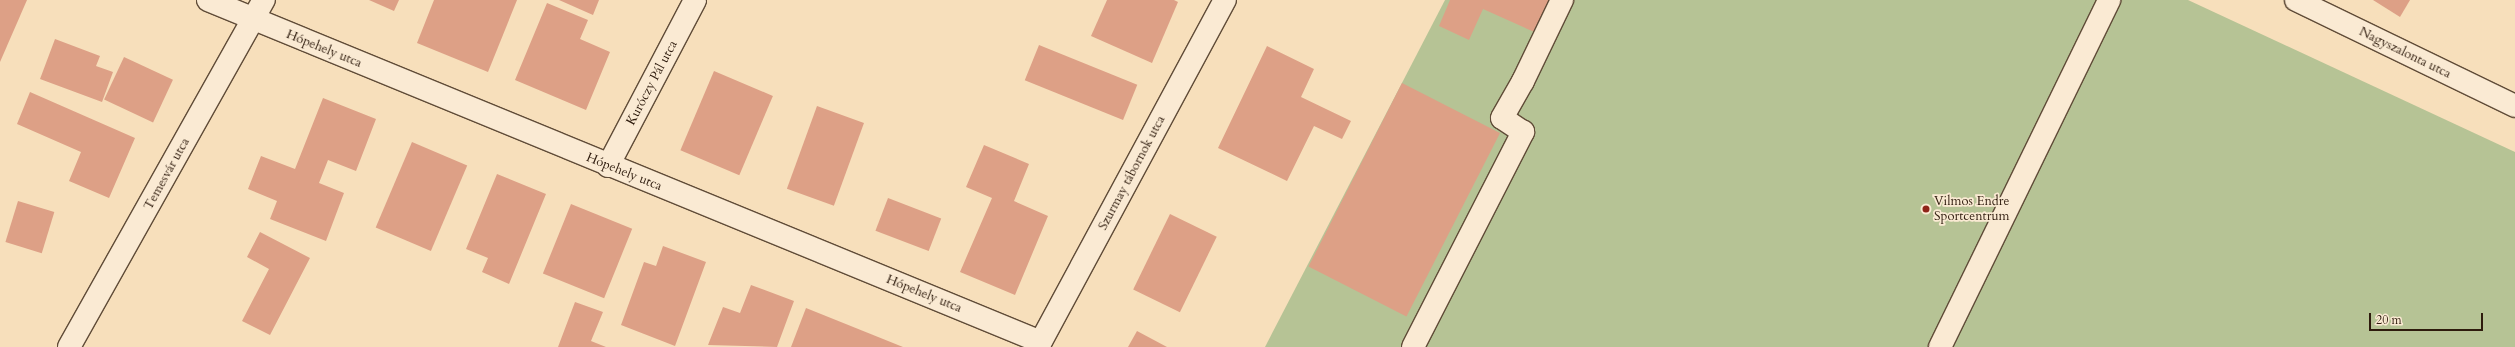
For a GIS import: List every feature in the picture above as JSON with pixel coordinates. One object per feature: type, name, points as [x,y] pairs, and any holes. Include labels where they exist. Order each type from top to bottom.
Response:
[{"type":"street","name":"Hópehely utca","points":[[208,0],[1039,344]]},
{"type":"street","name":"Temesvár utca","points":[[69,347],[264,0]]},
{"type":"street","name":"Kuróczy Pál utca","points":[[608,166],[696,0]]},
{"type":"street","name":"Szurmay tábornok utca","points":[[1039,344],[1225,0]]},
{"type":"street","points":[[1413,347],[1523,132],[1502,118],[1523,81],[1562,0]]},
{"type":"street","points":[[1940,347],[2109,0]]},
{"type":"street","name":"Nagyszalonta utca","points":[[2296,0],[2515,106]]},
{"type":"green space","name":"Vilmos Endre Sportcentrum","points":[[1445,0],[2188,0],[2515,152],[2515,347],[1265,347]]},
{"type":"building","points":[[0,0],[27,0],[0,62]]},
{"type":"building","points":[[369,0],[399,0],[394,11]]},
{"type":"building","points":[[434,0],[517,0],[488,72],[417,43]]},
{"type":"building","points":[[559,0],[599,0],[593,15]]},
{"type":"building","points":[[1107,0],[1174,0],[1178,2],[1152,63],[1091,36]]},
{"type":"building","points":[[1450,0],[1556,0],[1541,35],[1483,9],[1469,40],[1439,26]]},
{"type":"building","points":[[2373,0],[2410,0],[2400,17]]},
{"type":"building","points":[[547,3],[588,20],[580,39],[610,52],[586,110],[515,80]]},
{"type":"building","points":[[55,39],[100,56],[96,66],[113,72],[102,102],[40,79]]},
{"type":"building","points":[[1039,45],[1137,85],[1123,120],[1025,80]]},
{"type":"building","points":[[1267,46],[1314,69],[1301,97],[1351,121],[1342,139],[1314,126],[1287,181],[1218,148]]},
{"type":"building","points":[[124,57],[173,80],[153,122],[104,100]]},
{"type":"building","points":[[714,71],[773,96],[739,175],[680,150]]},
{"type":"building","points":[[1402,83],[1500,133],[1406,316],[1308,267]]},
{"type":"building","points":[[30,92],[135,138],[109,198],[69,181],[81,152],[17,124]]},
{"type":"building","points":[[323,98],[376,119],[356,171],[328,160],[319,183],[344,193],[326,241],[270,219],[277,201],[248,189],[261,156],[295,169]]},
{"type":"building","points":[[817,106],[864,123],[834,206],[787,189]]},
{"type":"building","points":[[412,142],[467,165],[431,251],[376,228]]},
{"type":"building","points":[[984,145],[1029,164],[1014,201],[1048,216],[1015,295],[960,272],[992,198],[966,187]]},
{"type":"building","points":[[497,174],[546,194],[509,284],[482,272],[488,258],[466,249]]},
{"type":"building","points":[[888,198],[941,218],[929,251],[875,231]]},
{"type":"building","points":[[18,201],[54,212],[42,253],[5,242]]},
{"type":"building","points":[[571,204],[632,229],[604,298],[543,274]]},
{"type":"building","points":[[1170,214],[1217,237],[1180,312],[1133,289]]},
{"type":"building","points":[[260,232],[310,258],[270,335],[242,321],[269,269],[247,257]]},
{"type":"building","points":[[663,246],[706,262],[675,346],[621,325],[644,262],[656,266]]},
{"type":"building","points":[[751,285],[794,301],[777,347],[708,345],[723,307],[740,313]]},
{"type":"building","points":[[575,302],[603,312],[591,341],[606,347],[558,347]]},
{"type":"building","points":[[806,308],[903,347],[791,347]]},
{"type":"building","points":[[1137,331],[1167,347],[1128,347]]},
{"type":"place","name":"Vilmos Endre Sportcentrum","points":[[1926,209]]}]
